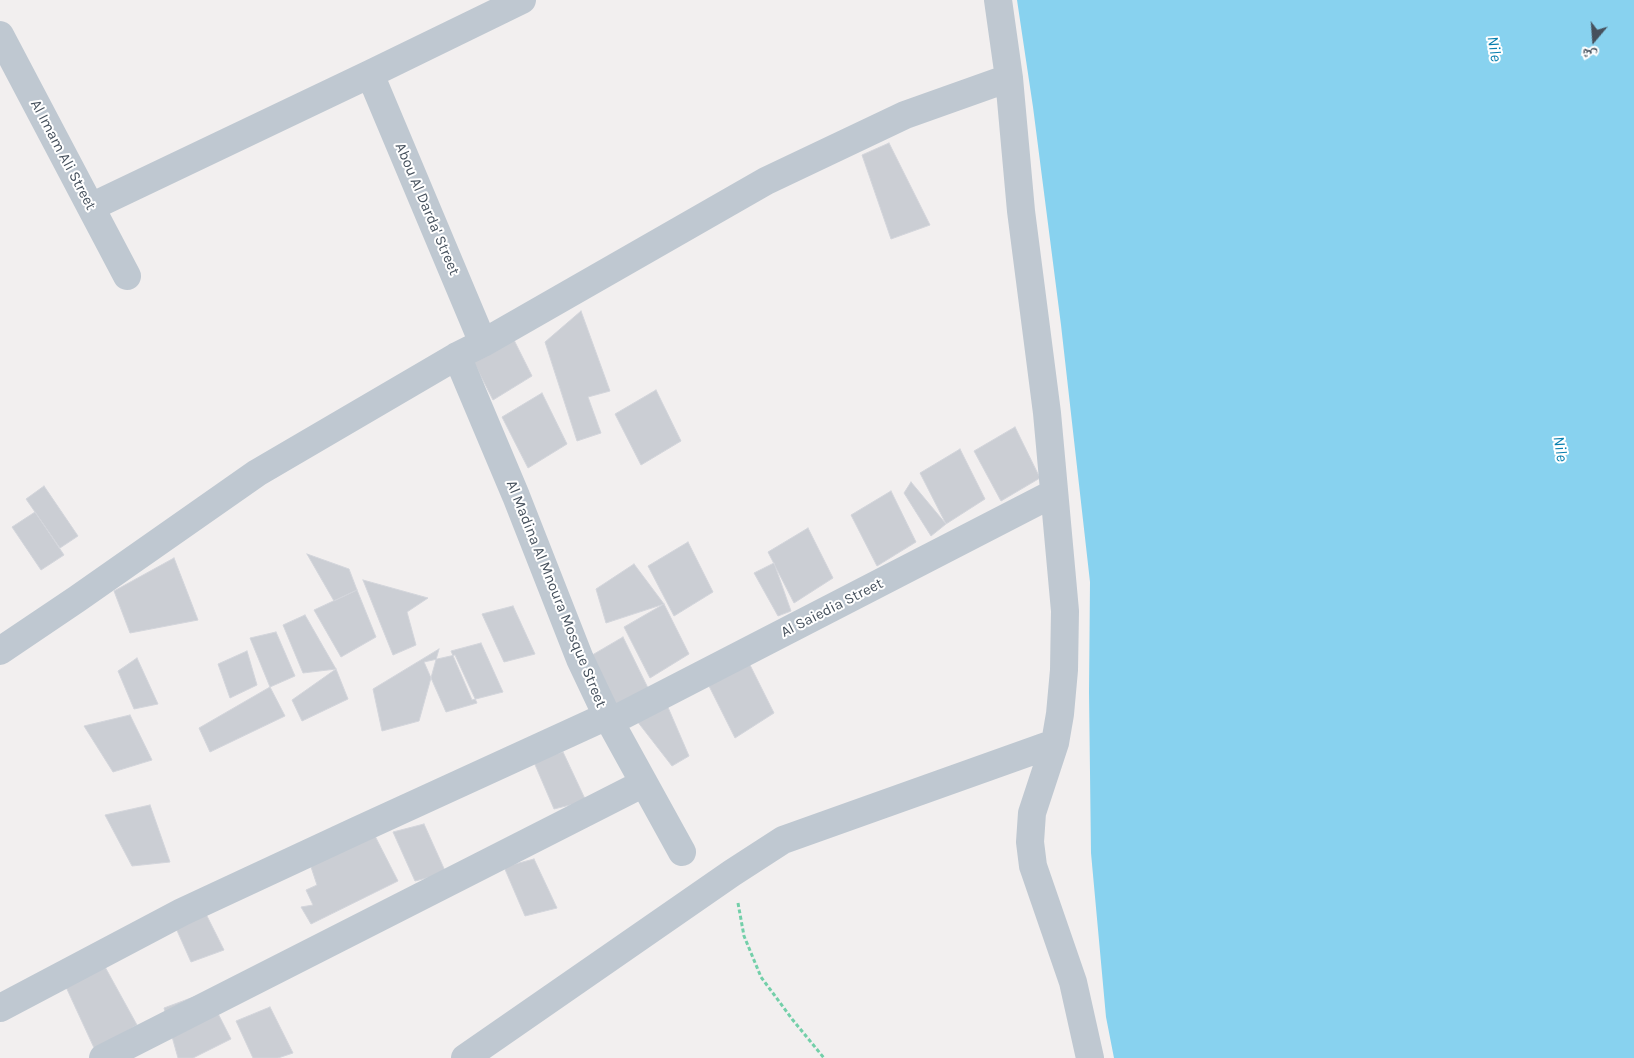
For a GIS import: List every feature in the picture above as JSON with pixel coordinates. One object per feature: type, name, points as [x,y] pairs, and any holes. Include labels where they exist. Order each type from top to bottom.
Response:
[{"type":"street","points":[[91,207],[522,0]]},
{"type":"street","points":[[998,0],[1009,78],[1021,211],[1047,413],[1065,611],[1064,670],[1055,743],[1032,813],[1030,842],[1033,866],[1073,982],[1090,1058]]},
{"type":"street","name":"Al Imam Ali Street","points":[[0,35],[126,276]]},
{"type":"street","name":"Abou Al Darda' Street","points":[[370,74],[483,344]]},
{"type":"street","points":[[0,651],[86,594],[257,473],[457,356],[483,344],[766,181],[905,114],[1009,78]]},
{"type":"street","name":"Al Madina Al Mnoura Mosque Street","points":[[457,356],[516,496],[580,659],[609,719],[682,852]]},
{"type":"street","name":"Al Saiedia Street","points":[[0,1008],[182,912],[356,831],[609,719],[1054,493]]},
{"type":"street","points":[[465,1058],[732,873],[784,840],[1055,743]]},
{"type":"street","points":[[103,1058],[644,783]]},
{"type":"path","points":[[732,873],[744,936],[761,977],[824,1058]]},
{"type":"water","name":"Nile","points":[[1017,0],[1634,0],[1634,1058],[1114,1058],[1106,1017],[1091,853],[1090,582],[1061,325],[1033,107]]},
{"type":"building","points":[[889,143],[930,225],[891,239],[862,155]]},
{"type":"building","points":[[581,311],[610,391],[588,397],[601,433],[577,441],[545,342]]},
{"type":"building","points":[[507,326],[532,376],[493,400],[467,349]]},
{"type":"building","points":[[656,390],[681,441],[641,465],[615,414]]},
{"type":"building","points":[[542,393],[567,444],[528,468],[502,417]]},
{"type":"building","points":[[1015,427],[1040,478],[1001,501],[974,451]]},
{"type":"building","points":[[960,449],[985,499],[946,524],[920,473]]},
{"type":"building","points":[[911,482],[946,524],[931,536],[904,493]]},
{"type":"building","points":[[44,486],[78,536],[60,548],[26,499]]},
{"type":"building","points":[[891,491],[916,542],[877,566],[851,515]]},
{"type":"building","points":[[35,512],[64,555],[41,570],[12,527]]},
{"type":"building","points":[[808,528],[833,578],[794,603],[768,552]]},
{"type":"building","points":[[688,542],[713,592],[674,616],[648,566]]},
{"type":"building","points":[[307,554],[349,569],[357,590],[334,601]]},
{"type":"building","points":[[174,558],[198,620],[130,633],[114,591]]},
{"type":"building","points":[[774,563],[791,611],[778,616],[754,573]]},
{"type":"building","points":[[634,564],[664,604],[606,623],[596,589]]},
{"type":"building","points":[[363,580],[428,598],[407,612],[416,645],[393,655]]},
{"type":"building","points":[[357,590],[376,637],[341,657],[314,610]]},
{"type":"building","points":[[664,604],[689,654],[650,678],[624,627]]},
{"type":"building","points":[[513,606],[535,654],[504,662],[482,614]]},
{"type":"building","points":[[305,615],[336,669],[303,673],[283,625]]},
{"type":"building","points":[[276,632],[295,676],[270,687],[250,638]]},
{"type":"building","points":[[623,637],[648,688],[608,712],[582,661]]},
{"type":"building","points":[[481,643],[503,692],[472,700],[451,651]]},
{"type":"building","points":[[439,649],[419,721],[382,731],[373,689]]},
{"type":"building","points":[[247,651],[257,685],[230,698],[218,664]]},
{"type":"building","points":[[455,655],[477,703],[446,712],[424,662]]},
{"type":"building","points":[[137,658],[158,704],[134,709],[118,671]]},
{"type":"building","points":[[749,663],[774,713],[735,738],[709,686]]},
{"type":"building","points":[[336,669],[348,699],[302,721],[292,700]]},
{"type":"building","points":[[270,687],[285,716],[210,752],[199,728]]},
{"type":"building","points":[[667,705],[689,756],[672,766],[630,712]]},
{"type":"building","points":[[130,715],[152,760],[113,772],[84,726]]},
{"type":"building","points":[[563,752],[586,801],[554,809],[533,760]]},
{"type":"building","points":[[150,805],[170,862],[132,866],[105,815]]},
{"type":"building","points":[[424,824],[446,873],[415,881],[393,832]]},
{"type":"building","points":[[375,836],[398,881],[311,924],[301,907],[313,905],[306,890],[317,885],[309,861]]},
{"type":"building","points":[[534,859],[557,908],[525,916],[504,867]]},
{"type":"building","points":[[205,912],[224,950],[191,962],[175,926]]},
{"type":"building","points":[[104,965],[137,1025],[95,1050],[66,987]]},
{"type":"building","points":[[207,992],[231,1039],[193,1058],[178,1058],[164,1008]]},
{"type":"building","points":[[270,1007],[293,1053],[278,1058],[253,1058],[236,1021]]}]
